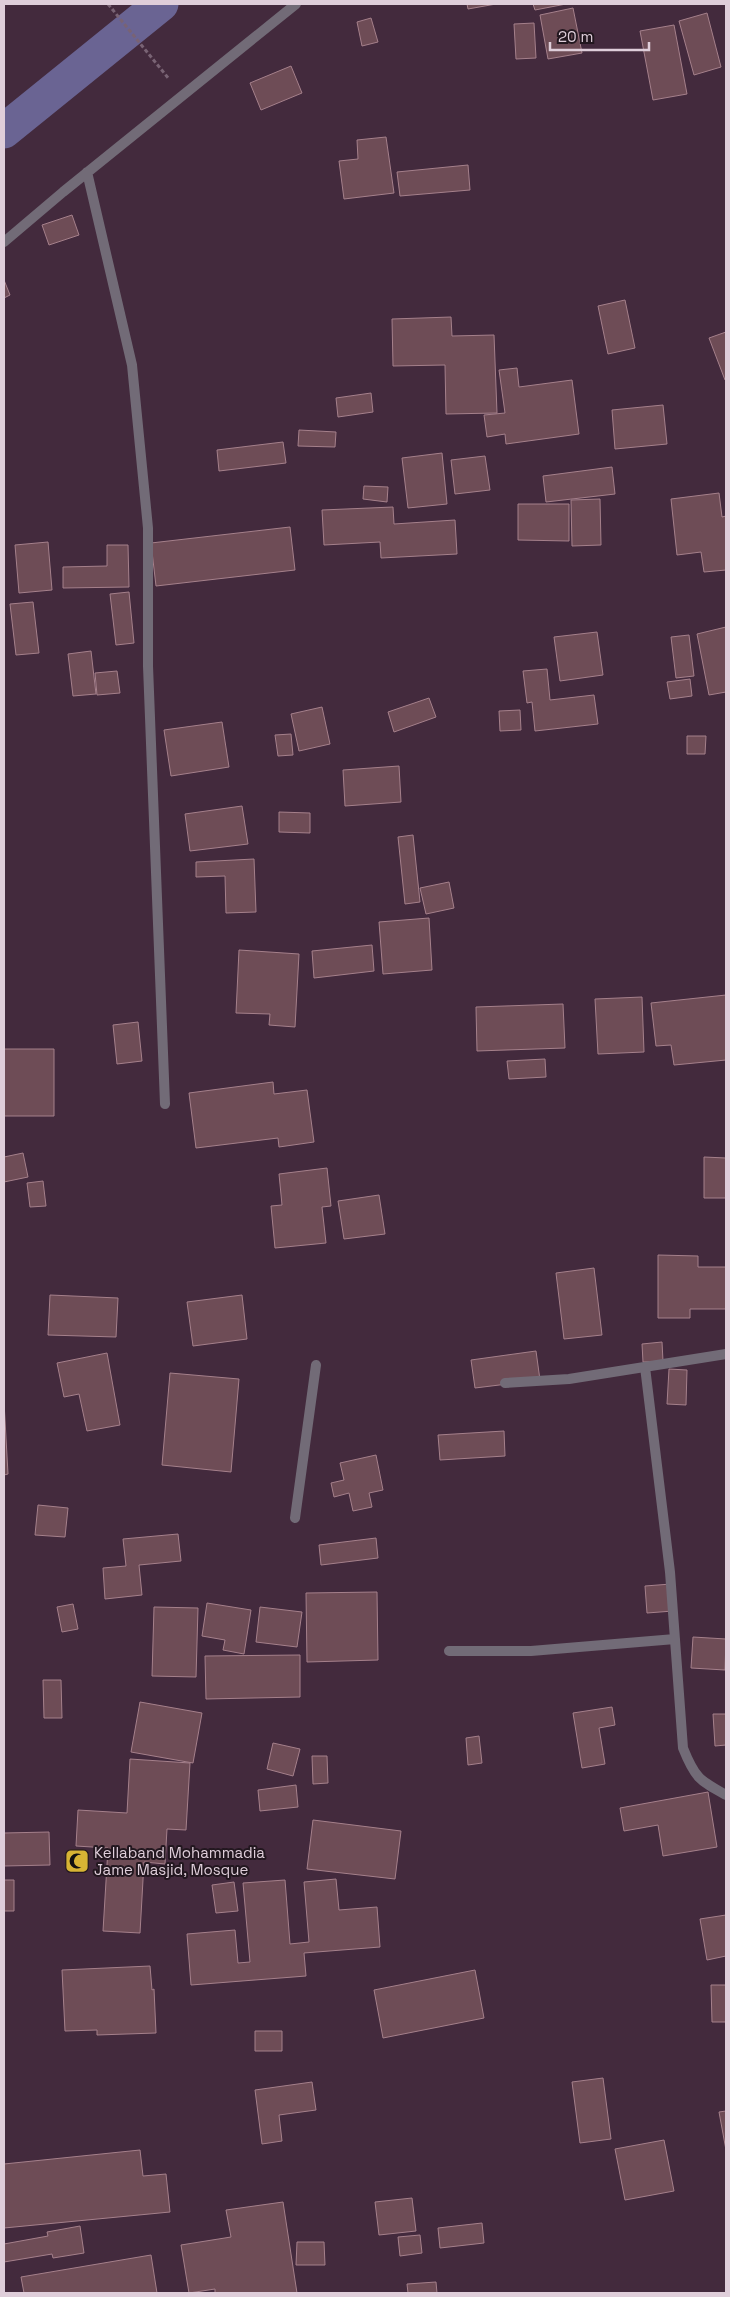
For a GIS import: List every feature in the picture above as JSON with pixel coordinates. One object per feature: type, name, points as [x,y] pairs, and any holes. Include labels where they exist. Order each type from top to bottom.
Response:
[{"type":"street","points":[[4,242],[87,172],[296,4]]},
{"type":"street","points":[[87,172],[132,365],[148,528],[148,666],[165,1104]]},
{"type":"street","points":[[505,1383],[569,1379],[726,1354]]},
{"type":"street","points":[[295,1518],[316,1365]]},
{"type":"street","points":[[645,1368],[670,1572],[683,1748],[690,1766],[701,1781],[726,1795]]},
{"type":"street","points":[[448,1651],[531,1651],[674,1639]]},
{"type":"path","points":[[108,4],[163,70]]},
{"type":"building","points":[[467,4],[496,4],[468,9]]},
{"type":"building","points":[[533,4],[566,4],[535,10]]},
{"type":"building","points":[[573,8],[582,53],[548,59],[540,15]]},
{"type":"building","points":[[707,13],[721,67],[694,75],[679,21]]},
{"type":"building","points":[[371,18],[378,42],[362,46],[357,22]]},
{"type":"building","points":[[534,23],[536,58],[516,59],[514,24]]},
{"type":"building","points":[[674,25],[687,94],[653,100],[640,31]]},
{"type":"building","points":[[291,66],[302,93],[261,110],[250,83]]},
{"type":"building","points":[[386,137],[394,193],[344,199],[339,161],[358,159],[357,140]]},
{"type":"building","points":[[468,165],[470,190],[400,196],[397,172]]},
{"type":"building","points":[[72,215],[79,235],[49,245],[42,225]]},
{"type":"building","points":[[4,280],[10,295],[4,298]]},
{"type":"building","points":[[625,300],[635,348],[608,354],[598,306]]},
{"type":"building","points":[[451,317],[452,336],[494,335],[497,413],[446,414],[445,365],[393,366],[392,319]]},
{"type":"building","points":[[726,332],[726,380],[725,380],[709,338]]},
{"type":"building","points":[[517,368],[519,387],[572,380],[579,434],[506,444],[505,434],[487,437],[484,415],[505,413],[499,370]]},
{"type":"building","points":[[371,393],[373,412],[338,417],[336,398]]},
{"type":"building","points":[[663,405],[667,444],[615,449],[612,410]]},
{"type":"building","points":[[299,430],[336,432],[335,447],[298,446]]},
{"type":"building","points":[[283,442],[286,463],[219,471],[217,450]]},
{"type":"building","points":[[442,453],[447,504],[408,508],[402,458]]},
{"type":"building","points":[[485,456],[490,490],[455,494],[451,460]]},
{"type":"building","points":[[612,467],[615,494],[546,502],[543,476]]},
{"type":"building","points":[[364,486],[388,487],[387,502],[363,499]]},
{"type":"building","points":[[719,493],[722,517],[726,516],[726,570],[704,572],[701,552],[677,555],[671,499]]},
{"type":"building","points":[[600,499],[601,545],[572,546],[571,500]]},
{"type":"building","points":[[518,504],[569,504],[569,541],[518,540]]},
{"type":"building","points":[[393,507],[394,524],[455,520],[457,554],[381,558],[380,542],[324,545],[322,510]]},
{"type":"building","points":[[290,527],[295,570],[156,586],[151,543]]},
{"type":"building","points":[[48,542],[52,590],[19,593],[15,545]]},
{"type":"building","points":[[107,545],[128,545],[129,587],[63,588],[63,567],[107,566]]},
{"type":"building","points":[[129,592],[134,643],[116,645],[110,594]]},
{"type":"building","points":[[33,602],[39,653],[16,655],[10,604]]},
{"type":"building","points":[[726,627],[726,692],[709,695],[697,634]]},
{"type":"building","points":[[597,632],[603,675],[560,681],[554,637]]},
{"type":"building","points":[[689,635],[694,676],[676,678],[671,637]]},
{"type":"building","points":[[91,651],[96,694],[73,696],[68,654]]},
{"type":"building","points":[[547,669],[550,700],[594,695],[598,724],[535,731],[532,702],[527,703],[523,671]]},
{"type":"building","points":[[117,671],[120,693],[97,695],[95,673]]},
{"type":"building","points":[[690,679],[692,696],[670,699],[667,682]]},
{"type":"building","points":[[429,698],[436,717],[394,732],[388,712]]},
{"type":"building","points":[[322,707],[330,744],[299,751],[291,714]]},
{"type":"building","points":[[520,710],[521,730],[500,731],[499,711]]},
{"type":"building","points":[[222,722],[229,767],[171,776],[164,730]]},
{"type":"building","points":[[291,734],[293,755],[278,756],[275,735]]},
{"type":"building","points":[[687,736],[706,736],[705,754],[687,754]]},
{"type":"building","points":[[399,766],[401,802],[345,806],[343,770]]},
{"type":"building","points":[[242,806],[248,844],[190,851],[185,814]]},
{"type":"building","points":[[279,812],[310,813],[310,833],[279,832]]},
{"type":"building","points":[[413,835],[420,902],[405,904],[398,837]]},
{"type":"building","points":[[254,859],[256,912],[226,913],[225,876],[196,877],[196,862]]},
{"type":"building","points":[[449,882],[454,908],[426,914],[420,888]]},
{"type":"building","points":[[429,918],[432,970],[383,974],[379,922]]},
{"type":"building","points":[[372,945],[374,971],[314,978],[312,951]]},
{"type":"building","points":[[239,950],[299,954],[295,1027],[269,1025],[270,1014],[236,1013]]},
{"type":"building","points":[[726,995],[726,1060],[674,1065],[671,1045],[656,1046],[651,1003]]},
{"type":"building","points":[[642,997],[644,1052],[598,1054],[595,999]]},
{"type":"building","points":[[563,1004],[565,1048],[477,1051],[476,1007]]},
{"type":"building","points":[[138,1022],[142,1061],[117,1064],[113,1025]]},
{"type":"building","points":[[4,1049],[54,1049],[54,1116],[4,1116]]},
{"type":"building","points":[[545,1059],[546,1077],[509,1079],[507,1061]]},
{"type":"building","points":[[273,1082],[274,1094],[307,1090],[314,1142],[279,1147],[278,1138],[196,1148],[189,1093]]},
{"type":"building","points":[[23,1153],[28,1177],[4,1182],[4,1157]]},
{"type":"building","points":[[704,1157],[726,1158],[726,1198],[704,1198]]},
{"type":"building","points":[[327,1168],[331,1206],[322,1207],[326,1243],[275,1248],[271,1206],[282,1205],[279,1174]]},
{"type":"building","points":[[43,1181],[46,1206],[30,1207],[27,1183]]},
{"type":"building","points":[[379,1195],[385,1234],[344,1239],[338,1201]]},
{"type":"building","points":[[658,1255],[698,1256],[698,1267],[726,1267],[726,1309],[690,1309],[690,1318],[658,1318]]},
{"type":"building","points":[[594,1268],[602,1335],[564,1339],[556,1273]]},
{"type":"building","points":[[50,1295],[118,1298],[116,1337],[48,1335]]},
{"type":"building","points":[[242,1295],[247,1339],[193,1346],[187,1302]]},
{"type":"building","points":[[662,1342],[663,1361],[643,1362],[642,1344]]},
{"type":"building","points":[[536,1351],[540,1380],[475,1388],[471,1360]]},
{"type":"building","points":[[107,1353],[120,1425],[87,1431],[79,1394],[64,1397],[57,1363]]},
{"type":"building","points":[[669,1369],[687,1370],[686,1405],[667,1404]]},
{"type":"building","points":[[170,1373],[239,1379],[231,1472],[162,1465]]},
{"type":"building","points":[[4,1402],[8,1474],[4,1475]]},
{"type":"building","points":[[504,1431],[505,1456],[440,1460],[438,1435]]},
{"type":"building","points":[[376,1455],[383,1490],[369,1493],[372,1507],[353,1511],[349,1493],[334,1497],[331,1483],[344,1480],[340,1463]]},
{"type":"building","points":[[38,1505],[68,1508],[65,1537],[35,1535]]},
{"type":"building","points":[[178,1534],[181,1561],[139,1565],[142,1595],[105,1599],[103,1568],[126,1566],[123,1539]]},
{"type":"building","points":[[376,1538],[378,1558],[321,1565],[319,1545]]},
{"type":"building","points":[[671,1584],[673,1611],[647,1613],[645,1586]]},
{"type":"building","points":[[377,1592],[378,1660],[307,1662],[306,1593]]},
{"type":"building","points":[[207,1603],[251,1610],[244,1654],[223,1650],[225,1640],[202,1636]]},
{"type":"building","points":[[73,1604],[78,1629],[62,1632],[57,1607]]},
{"type":"building","points":[[154,1607],[198,1608],[196,1677],[152,1676]]},
{"type":"building","points":[[260,1607],[302,1612],[297,1647],[256,1642]]},
{"type":"building","points":[[693,1637],[726,1639],[725,1670],[691,1668]]},
{"type":"building","points":[[300,1655],[300,1697],[206,1699],[205,1656]]},
{"type":"building","points":[[43,1680],[61,1680],[62,1718],[44,1718]]},
{"type":"building","points":[[140,1702],[202,1713],[193,1763],[131,1752]]},
{"type":"building","points":[[612,1707],[615,1725],[599,1728],[605,1764],[582,1768],[573,1713]]},
{"type":"building","points":[[713,1714],[726,1714],[726,1745],[715,1746]]},
{"type":"building","points":[[479,1736],[482,1763],[468,1765],[466,1738]]},
{"type":"building","points":[[273,1743],[300,1749],[293,1776],[267,1769]]},
{"type":"building","points":[[312,1756],[327,1756],[328,1783],[313,1784]]},
{"type":"building","points":[[130,1759],[190,1763],[186,1830],[167,1829],[165,1864],[144,1862],[140,1933],[103,1931],[108,1848],[76,1846],[78,1810],[127,1813]]},
{"type":"building","points":[[296,1785],[298,1807],[260,1811],[258,1790]]},
{"type":"building","points":[[708,1792],[717,1847],[663,1856],[658,1825],[624,1831],[620,1808]]},
{"type":"building","points":[[313,1820],[401,1831],[395,1879],[307,1869]]},
{"type":"building","points":[[49,1832],[50,1865],[4,1866],[4,1833]]},
{"type":"building","points":[[336,1879],[339,1910],[377,1907],[380,1947],[304,1953],[306,1976],[191,1985],[187,1934],[235,1930],[238,1963],[250,1962],[243,1883],[285,1880],[290,1944],[309,1942],[304,1882]]},
{"type":"building","points":[[4,1880],[14,1880],[14,1911],[4,1911]]},
{"type":"building","points":[[234,1882],[238,1911],[216,1913],[212,1885]]},
{"type":"building","points":[[726,1915],[726,1956],[707,1960],[700,1919]]},
{"type":"building","points":[[150,1966],[152,1990],[154,1989],[156,2033],[97,2035],[97,2030],[65,2031],[62,1970]]},
{"type":"building","points":[[475,1970],[484,2018],[383,2038],[374,1990]]},
{"type":"building","points":[[711,1985],[726,1985],[726,2022],[712,2022]]},
{"type":"building","points":[[255,2031],[282,2031],[282,2051],[255,2051]]},
{"type":"building","points":[[603,2078],[611,2139],[580,2143],[572,2082]]},
{"type":"building","points":[[312,2082],[316,2110],[279,2115],[282,2141],[262,2144],[255,2090]]},
{"type":"building","points":[[726,2111],[726,2150],[719,2112]]},
{"type":"building","points":[[664,2140],[674,2191],[625,2200],[615,2149]]},
{"type":"building","points":[[140,2150],[143,2176],[166,2174],[170,2212],[4,2228],[4,2164]]},
{"type":"building","points":[[412,2198],[416,2231],[379,2235],[375,2202]]},
{"type":"building","points":[[283,2202],[297,2293],[215,2293],[215,2289],[189,2293],[181,2245],[231,2237],[226,2210]]},
{"type":"building","points":[[482,2223],[484,2243],[440,2248],[438,2228]]},
{"type":"building","points":[[80,2226],[84,2253],[53,2258],[52,2254],[4,2262],[4,2244],[48,2236],[47,2232]]},
{"type":"building","points":[[420,2235],[422,2253],[400,2256],[398,2237]]},
{"type":"building","points":[[297,2242],[324,2242],[325,2265],[296,2265]]},
{"type":"building","points":[[151,2255],[157,2293],[24,2293],[21,2277]]},
{"type":"building","points":[[436,2282],[437,2293],[408,2293],[407,2284]]},
{"type":"waterway","points":[[4,131],[161,4]]},
{"type":"place","name":"Kellaband Mohammadia Jame Masjid, Mosque","points":[[77,1861]]}]
